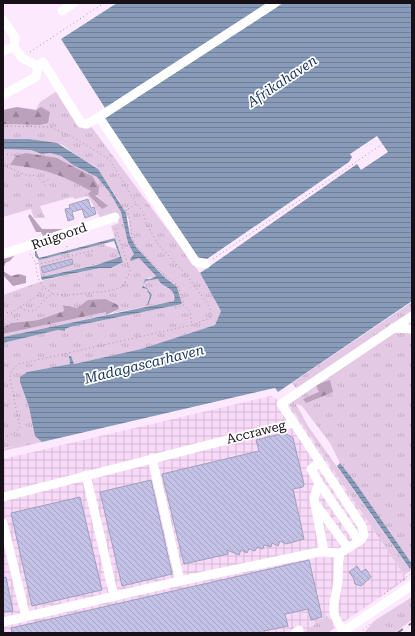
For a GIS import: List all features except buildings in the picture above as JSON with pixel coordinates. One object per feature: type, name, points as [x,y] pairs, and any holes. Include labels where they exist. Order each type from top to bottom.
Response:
[{"type":"street","points":[[62,11],[74,3]]},
{"type":"street","points":[[3,95],[36,77],[38,66],[43,62],[81,123],[87,124],[275,3]]},
{"type":"street","points":[[3,20],[15,36],[14,47],[22,58],[38,66]]},
{"type":"street","points":[[3,51],[14,47]]},
{"type":"street","points":[[99,117],[196,262],[206,264]]},
{"type":"street","name":"Ruigoord","points":[[3,254],[115,216]]},
{"type":"street","points":[[294,423],[281,404],[412,316]]},
{"type":"street","points":[[393,328],[412,329]]},
{"type":"street","name":"Accraweg","points":[[3,497],[294,423],[362,526],[364,535],[359,541]]},
{"type":"street","points":[[152,458],[180,581]]},
{"type":"street","points":[[320,462],[311,469],[359,541],[344,551],[337,565],[338,580],[333,600],[333,613],[344,632],[412,584]]},
{"type":"street","points":[[86,475],[114,596]]},
{"type":"street","points":[[319,482],[314,498],[324,552]]},
{"type":"street","points":[[315,503],[344,551]]},
{"type":"street","points":[[3,523],[26,617]]},
{"type":"street","points":[[3,622],[180,581],[324,552],[344,551]]},
{"type":"path","points":[[22,58],[104,3]]},
{"type":"path","points":[[206,264],[412,124]]},
{"type":"path","points":[[3,126],[50,127],[74,138],[109,159],[143,212],[146,223],[158,244],[188,277],[210,309],[210,318],[192,324],[19,364],[10,373],[10,378],[20,428],[13,434],[3,437]]},
{"type":"path","points":[[3,154],[15,155],[23,153]]},
{"type":"path","points":[[3,166],[32,177],[36,176],[44,182],[46,186]]},
{"type":"path","points":[[44,182],[51,178]]},
{"type":"path","points":[[36,263],[36,271],[40,283],[49,292],[54,294],[68,295],[118,289],[123,287],[130,271],[115,216],[136,203]]},
{"type":"path","points":[[126,210],[129,216],[132,238],[137,247],[160,271],[178,286],[184,305],[190,312],[192,324]]},
{"type":"path","points":[[29,246],[31,258],[36,263],[40,264],[95,250]]},
{"type":"path","points":[[67,246],[69,256]]},
{"type":"path","points":[[93,264],[95,270]]},
{"type":"path","points":[[4,313],[11,313],[37,296],[44,287]]},
{"type":"path","points":[[147,292],[151,290]]},
{"type":"path","points":[[20,307],[26,311],[35,311],[46,298],[54,294]]},
{"type":"path","points":[[175,308],[184,305]]},
{"type":"path","points":[[390,309],[393,314]]},
{"type":"path","points":[[115,312],[116,317]]},
{"type":"path","points":[[11,313],[18,320]]},
{"type":"shaded area","points":[[271,396],[289,404],[407,579],[327,633],[3,633],[3,459]]},
{"type":"green space","points":[[57,91],[63,103],[84,129],[90,125],[200,273],[221,311],[215,325],[141,349],[74,364],[69,357],[70,364],[27,372],[20,382],[42,442],[3,451],[3,449],[15,446],[3,448],[3,343],[58,330],[65,331],[65,329],[70,327],[182,304],[177,287],[163,276],[136,247],[130,236],[129,220],[119,203],[120,202],[96,167],[80,158],[63,145],[29,139],[3,139],[3,124],[40,125],[36,110],[40,102]]},
{"type":"green space","points":[[17,107],[36,110],[41,107],[50,112],[48,123],[40,125],[3,124],[3,110]]},
{"type":"green space","points":[[3,149],[31,150],[42,154],[49,153],[61,156],[73,165],[97,177],[110,193],[121,212],[128,243],[134,254],[130,259],[139,258],[156,276],[145,279],[144,284],[146,281],[158,279],[159,282],[173,292],[174,301],[113,313],[119,309],[118,305],[106,299],[77,308],[64,305],[64,311],[38,320],[11,323],[3,328],[3,295],[45,280],[100,268],[111,268],[123,262],[111,226],[119,223],[116,215],[101,219],[88,196],[75,199],[72,197],[40,206],[45,218],[34,218],[31,209],[3,217]],"holes":[[[57,158],[108,206],[88,195],[91,191],[61,176],[34,168],[11,165]]]},
{"type":"green space","points":[[26,153],[57,158],[93,177],[99,188],[98,195],[95,195],[108,206],[102,209],[88,194],[91,191],[61,176],[33,168],[10,165],[16,156]]},
{"type":"green space","points":[[30,214],[42,229],[63,229],[43,236],[41,232],[36,232],[28,216]]},
{"type":"green space","points":[[104,243],[106,246],[117,249],[120,259],[41,277],[38,260]]},
{"type":"green space","points":[[14,256],[10,261],[5,263],[3,271],[3,259]]},
{"type":"green space","points":[[3,271],[11,276],[19,274],[26,276],[26,283],[13,286],[3,275]]},
{"type":"green space","points":[[106,299],[118,305],[119,309],[106,315],[106,312],[3,334],[3,328],[11,323],[38,320],[64,311],[63,305],[77,308],[88,300]]},
{"type":"green space","points":[[412,302],[412,564],[340,463],[330,443],[302,406],[296,404],[308,426],[409,568],[412,567],[412,570],[404,575],[289,404],[300,394],[292,383]]},
{"type":"green space","points":[[106,312],[106,315],[3,337],[3,334]]},
{"type":"green space","points":[[330,380],[333,392],[306,403],[303,399],[319,392],[316,385]]},
{"type":"green space","points":[[412,597],[412,620],[394,633],[364,633],[374,621]]},
{"type":"green space","points":[[327,616],[333,624],[331,631],[327,633],[303,633]]},
{"type":"water","points":[[117,3],[271,3],[105,108],[61,39]]},
{"type":"water","points":[[283,3],[412,3],[412,301],[278,392],[275,388],[270,389],[42,442],[35,436],[29,407],[20,382],[20,377],[27,372],[70,364],[69,356],[71,356],[74,364],[141,349],[215,325],[221,311],[200,273],[357,164],[361,170],[388,152],[377,136],[350,154],[352,157],[349,162],[207,259],[196,257],[103,119]]},
{"type":"water","points":[[3,139],[29,139],[57,143],[98,169],[126,213],[130,236],[136,247],[163,276],[177,287],[182,304],[70,327],[65,329],[65,331],[58,330],[3,343],[3,337],[174,301],[174,296],[171,290],[162,284],[158,279],[146,281],[144,284],[145,279],[150,279],[156,276],[139,258],[131,261],[130,259],[134,254],[128,243],[121,212],[110,193],[97,177],[73,165],[61,156],[50,153],[42,154],[31,150],[3,149]]},
{"type":"water","points":[[115,238],[123,262],[111,268],[100,268],[42,280],[41,277],[96,265],[120,257],[114,241],[39,260],[35,256],[35,249],[48,245],[36,251],[39,258]]},
{"type":"water","points":[[143,284],[152,295],[148,305],[150,296],[147,289],[142,288]]},
{"type":"water","points":[[340,463],[412,564],[410,569],[337,466]]},
{"type":"railway","points":[[397,633],[412,623]]},
{"type":"water label","name":"Afrikahaven","points":[[282,81]]},
{"type":"water label","name":"Madagascarhaven","points":[[144,364]]}]
